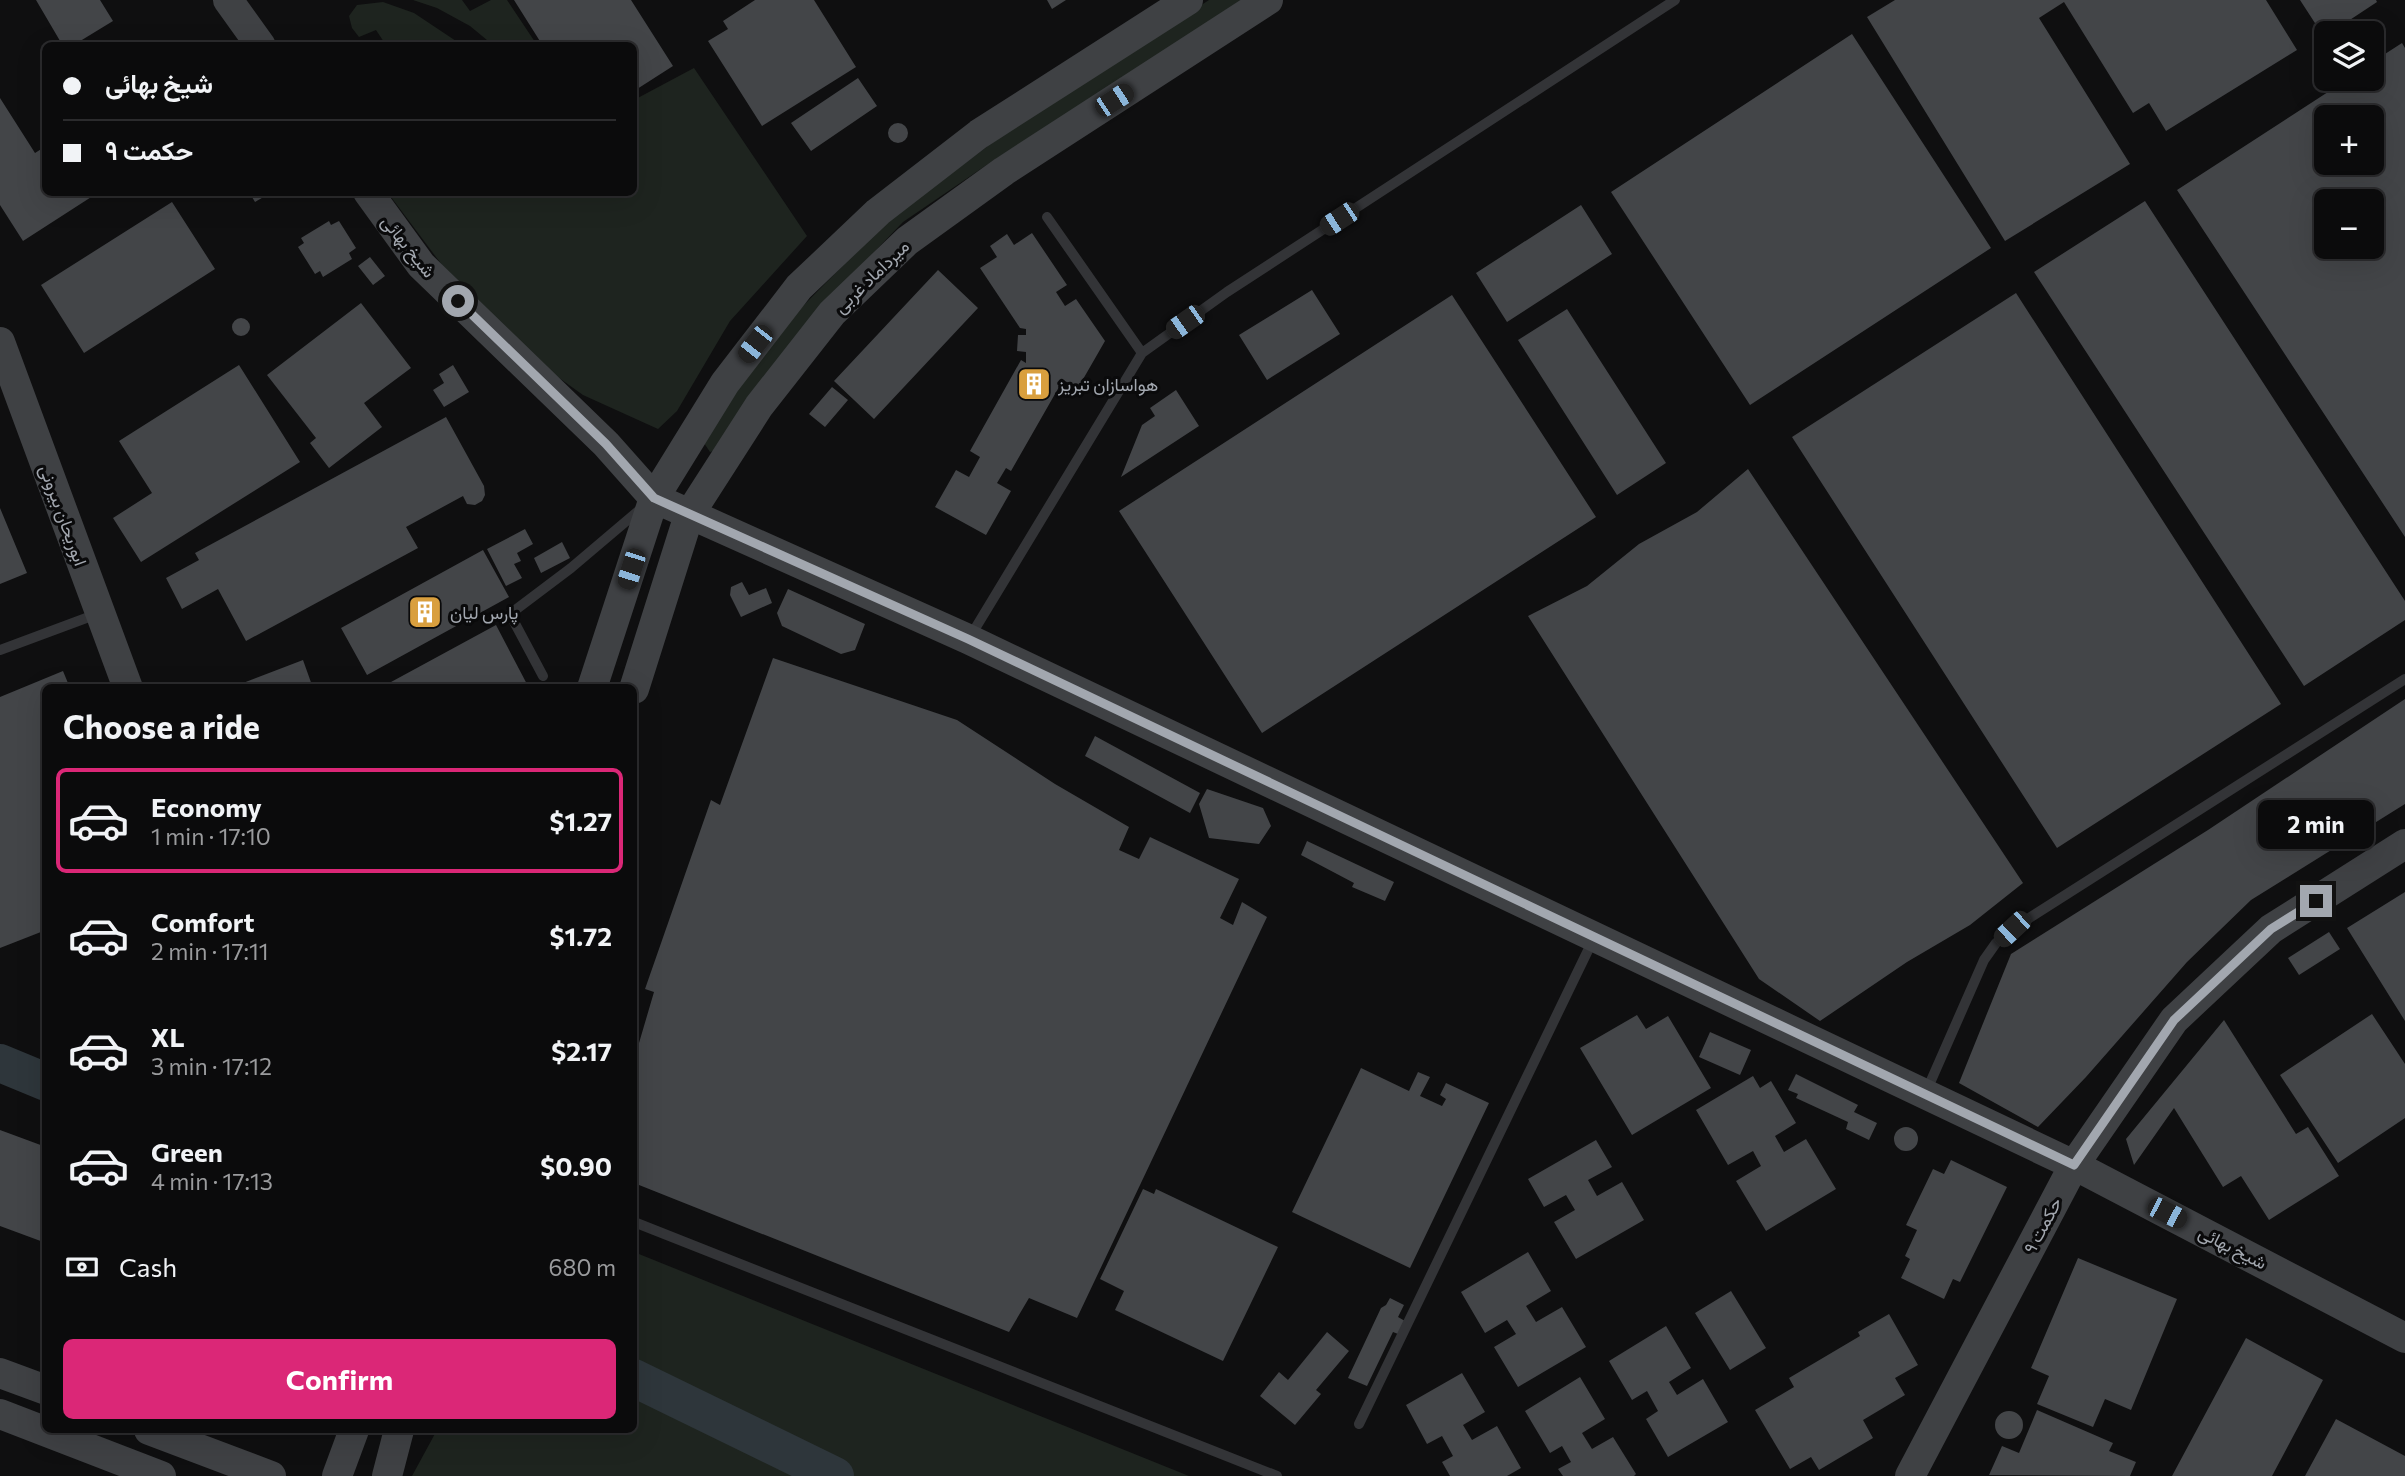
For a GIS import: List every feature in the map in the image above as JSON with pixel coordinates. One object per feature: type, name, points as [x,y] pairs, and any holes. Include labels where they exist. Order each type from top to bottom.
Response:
[{"type":"street","points":[[228,0],[258,42]]},
{"type":"street","points":[[593,684],[654,498],[725,383],[799,287],[878,212],[979,134],[1188,0]]},
{"type":"street","name":"میرداماد غربی","points":[[636,684],[689,515],[759,406],[832,313],[907,241],[1004,171],[1268,0]]},
{"type":"street","name":"شیخ بهائی","points":[[371,196],[421,265],[606,444],[654,498],[968,639],[2074,1165],[2405,1338]]},
{"type":"street","name":"ابوریحان بیرونی","points":[[0,342],[127,684]]},
{"type":"street","name":"حکمت ۹","points":[[1910,1476],[2074,1165],[2174,1020],[2271,929],[2405,844]]},
{"type":"street","points":[[0,1373],[42,1389]]},
{"type":"street","points":[[0,1414],[42,1430]]},
{"type":"street","points":[[50,1433],[162,1476]]},
{"type":"street","points":[[157,1433],[271,1476]]},
{"type":"street","points":[[337,1476],[353,1433]]},
{"type":"street","points":[[387,1476],[398,1433]]},
{"type":"lane","points":[[968,639],[1142,353],[1227,292],[1675,0]]},
{"type":"lane","points":[[1046,217],[1142,353]]},
{"type":"lane","points":[[543,676],[510,614],[571,568],[654,498]]},
{"type":"lane","points":[[0,650],[100,612]]},
{"type":"lane","points":[[1924,1094],[1984,960],[1996,943],[2012,929],[2405,679]]},
{"type":"lane","points":[[1359,1424],[1595,937]]},
{"type":"lane","points":[[637,1223],[1277,1476]]},
{"type":"shaded area","points":[[413,0],[462,0],[470,11],[491,0],[507,0],[535,42],[489,42],[470,26],[437,8]]},
{"type":"shaded area","points":[[1209,0],[1243,0],[991,162],[903,222],[853,274],[718,450],[710,452],[704,443],[732,397],[799,310],[886,222],[992,143]]},
{"type":"shaded area","points":[[383,2],[414,13],[458,42],[384,42],[376,30],[359,37],[352,28],[349,16],[357,5]]},
{"type":"shaded area","points":[[694,68],[807,236],[730,321],[677,411],[658,429],[583,395],[534,360],[454,281],[390,196],[637,196],[637,98]]},
{"type":"shaded area","points":[[637,1253],[1189,1476],[412,1476],[435,1433],[637,1433]]},
{"type":"building","points":[[36,0],[100,0],[113,21],[79,42],[61,42]]},
{"type":"building","points":[[514,0],[631,0],[673,66],[637,89],[637,42],[540,42]]},
{"type":"building","points":[[755,0],[814,0],[856,67],[762,126],[708,41],[728,29],[723,21]]},
{"type":"building","points":[[1047,0],[1066,0],[1052,9]]},
{"type":"building","points":[[1895,0],[2266,0],[2297,50],[2166,131],[2149,103],[2133,113],[2064,2],[2039,18],[2130,164],[2005,241],[1867,17]]},
{"type":"building","points":[[2300,0],[2377,2],[2348,21],[2314,22]]},
{"type":"building","points":[[1852,34],[1991,248],[1750,405],[1611,192]]},
{"type":"building","points":[[2402,43],[2405,48],[2405,537],[2177,190],[2330,91],[2384,91],[2384,55]]},
{"type":"building","points":[[858,78],[877,106],[811,151],[791,123]]},
{"type":"building","points":[[0,98],[35,153],[42,149],[42,196],[93,196],[23,241],[0,205]]},
{"type":"building","points":[[894,123],[902,123],[908,133],[902,143],[894,143],[888,137],[888,129]]},
{"type":"building","points":[[251,196],[265,196],[255,202]]},
{"type":"building","points":[[2145,201],[2405,601],[2405,620],[2304,686],[2034,272]]},
{"type":"building","points":[[172,202],[215,269],[84,353],[41,285]]},
{"type":"building","points":[[1581,205],[1612,254],[1507,322],[1476,273]]},
{"type":"building","points":[[329,221],[331,225],[339,221],[356,248],[349,253],[352,259],[323,277],[320,271],[315,274],[298,247],[304,243],[301,238]]},
{"type":"building","name":"هواسازان تبریز","points":[[1032,233],[1067,285],[1056,292],[1065,306],[1076,299],[1105,341],[1078,388],[1063,380],[1011,471],[1006,468],[997,483],[1011,491],[986,535],[935,507],[956,470],[969,477],[980,457],[970,451],[1021,360],[1026,363],[1026,352],[1017,351],[1018,335],[1026,335],[1026,329],[1020,328],[980,268],[997,257],[990,246],[1007,234],[1014,245]]},
{"type":"building","points":[[370,257],[385,276],[373,285],[358,266]]},
{"type":"building","points":[[938,270],[978,308],[874,419],[834,381]]},
{"type":"building","points":[[1312,290],[1340,334],[1267,380],[1239,335]]},
{"type":"building","points":[[2016,293],[2281,704],[2057,848],[1792,437]]},
{"type":"building","points":[[1452,295],[1596,517],[1262,733],[1119,511]]},
{"type":"building","points":[[361,303],[411,368],[364,403],[382,427],[329,468],[310,443],[316,438],[267,375]]},
{"type":"building","points":[[1567,309],[1666,463],[1617,495],[1518,340]]},
{"type":"building","points":[[241,318],[247,321],[250,327],[247,333],[241,336],[235,333],[232,327],[235,321]]},
{"type":"building","points":[[239,365],[300,462],[141,562],[113,518],[152,493],[119,441]]},
{"type":"building","points":[[453,365],[469,392],[444,407],[433,390],[444,383],[439,374]]},
{"type":"building","points":[[832,387],[848,400],[825,427],[809,414]]},
{"type":"building","points":[[1176,390],[1199,426],[1121,477],[1142,425],[1155,416],[1150,408]]},
{"type":"building","points":[[446,417],[484,486],[485,495],[482,501],[475,505],[467,504],[463,496],[406,527],[418,548],[246,641],[218,589],[182,609],[166,578],[199,560],[195,553]]},
{"type":"building","points":[[1748,469],[2023,883],[1970,925],[1907,962],[1820,1021],[1759,979],[1528,616],[1587,586],[1639,544],[1697,512]]},
{"type":"building","points":[[0,508],[27,573],[0,584]]},
{"type":"building","points":[[525,529],[533,544],[517,553],[521,561],[514,564],[522,578],[506,586],[487,549]]},
{"type":"building","points":[[562,542],[570,558],[541,573],[534,558]]},
{"type":"building","name":"پارس لیان","points":[[483,550],[509,597],[367,675],[341,628]]},
{"type":"building","points":[[742,582],[749,595],[766,588],[772,603],[741,617],[730,595],[731,587]]},
{"type":"building","points":[[788,589],[865,624],[855,650],[841,654],[782,626],[777,613]]},
{"type":"building","points":[[496,625],[527,684],[387,684]]},
{"type":"building","points":[[773,658],[957,720],[1055,784],[1129,827],[1119,850],[1139,859],[1150,837],[1239,879],[1220,918],[1233,925],[1242,902],[1267,917],[1077,1318],[1029,1298],[1009,1332],[637,1184],[637,1050],[654,992],[645,989],[711,800],[720,805]]},
{"type":"building","points":[[303,660],[312,684],[240,684]]},
{"type":"building","points":[[63,671],[68,684],[42,684],[42,932],[0,948],[0,697]]},
{"type":"building","points":[[2405,699],[2405,804],[2251,900],[2187,962],[2086,1077],[2038,1127],[1959,1083],[2011,954],[2208,830]]},
{"type":"building","points":[[1095,736],[1200,793],[1190,813],[1085,756]]},
{"type":"building","points":[[1207,789],[1263,808],[1271,826],[1259,844],[1209,838],[1199,804]]},
{"type":"building","points":[[1307,841],[1394,882],[1385,901],[1352,887],[1354,883],[1301,855]]},
{"type":"building","points":[[2405,892],[2405,1021],[2347,928]]},
{"type":"building","points":[[2329,932],[2340,949],[2299,975],[2288,958]]},
{"type":"building","points":[[2372,1014],[2405,1064],[2405,1118],[2338,1163],[2280,1075]]},
{"type":"building","points":[[1637,1015],[1646,1029],[1668,1016],[1711,1088],[1632,1135],[1580,1048]]},
{"type":"building","points":[[2224,1020],[2296,1134],[2308,1127],[2339,1176],[2269,1220],[2241,1176],[2223,1187],[2174,1108],[2134,1165],[2126,1139]]},
{"type":"building","points":[[1710,1032],[1751,1050],[1740,1075],[1699,1057]]},
{"type":"building","points":[[1361,1068],[1409,1091],[1418,1072],[1430,1077],[1420,1096],[1442,1106],[1446,1099],[1440,1095],[1446,1083],[1489,1103],[1410,1268],[1292,1212]]},
{"type":"building","points":[[1796,1074],[1858,1105],[1854,1112],[1877,1123],[1869,1140],[1846,1129],[1848,1122],[1796,1098],[1798,1094],[1788,1090]]},
{"type":"building","points":[[1753,1076],[1760,1088],[1771,1081],[1796,1123],[1775,1136],[1784,1152],[1806,1139],[1836,1189],[1766,1231],[1736,1181],[1761,1166],[1753,1151],[1728,1165],[1696,1110]]},
{"type":"building","points":[[1906,1127],[1915,1130],[1918,1139],[1915,1148],[1906,1151],[1897,1148],[1894,1139],[1897,1130]]},
{"type":"building","points":[[0,1130],[42,1146],[42,1242],[0,1226]]},
{"type":"building","points":[[1596,1140],[1612,1167],[1588,1180],[1597,1196],[1622,1182],[1644,1220],[1576,1259],[1554,1222],[1575,1210],[1566,1195],[1544,1207],[1528,1179]]},
{"type":"building","points":[[1951,1160],[2007,1187],[1960,1282],[1953,1279],[1944,1299],[1901,1278],[1910,1259],[1905,1256],[1917,1230],[1906,1225],[1933,1169],[1944,1174]]},
{"type":"building","points":[[1143,1189],[1154,1194],[1156,1189],[1278,1247],[1223,1361],[1115,1310],[1124,1291],[1100,1279]]},
{"type":"building","points":[[1528,1252],[1551,1291],[1526,1306],[1536,1322],[1562,1307],[1586,1347],[1518,1387],[1494,1347],[1516,1334],[1507,1320],[1485,1333],[1461,1292]]},
{"type":"building","points":[[2078,1258],[2177,1299],[2131,1410],[2105,1399],[2093,1427],[2037,1404],[2049,1376],[2031,1368]]},
{"type":"building","points":[[1731,1291],[1766,1348],[1730,1370],[1695,1313]]},
{"type":"building","points":[[1390,1298],[1404,1305],[1398,1317],[1405,1321],[1398,1334],[1393,1332],[1367,1386],[1348,1378],[1381,1308]]},
{"type":"building","points":[[1889,1314],[1918,1365],[1895,1378],[1905,1395],[1863,1420],[1873,1438],[1819,1470],[1811,1457],[1790,1469],[1755,1410],[1794,1387],[1789,1378],[1860,1336],[1858,1332]]},
{"type":"building","points":[[1666,1326],[1691,1368],[1669,1382],[1677,1395],[1703,1379],[1728,1422],[1668,1457],[1646,1419],[1658,1411],[1647,1391],[1632,1400],[1609,1361]]},
{"type":"building","points":[[1327,1332],[1349,1351],[1316,1390],[1321,1394],[1295,1425],[1260,1396],[1279,1372],[1288,1380]]},
{"type":"building","points":[[2246,1338],[2323,1380],[2272,1476],[2172,1476]]},
{"type":"building","points":[[1462,1373],[1485,1412],[1463,1425],[1472,1440],[1497,1426],[1521,1468],[1507,1476],[1450,1476],[1442,1462],[1453,1456],[1442,1436],[1427,1444],[1406,1405]]},
{"type":"building","points":[[1580,1377],[1605,1419],[1582,1433],[1592,1449],[1613,1437],[1636,1474],[1634,1476],[1563,1476],[1558,1469],[1571,1462],[1562,1446],[1550,1453],[1525,1411]]},
{"type":"building","points":[[2037,1410],[2113,1443],[2109,1451],[2136,1462],[2130,1476],[1989,1475],[2002,1446],[2019,1453]]},
{"type":"building","points":[[2009,1411],[2019,1415],[2023,1425],[2019,1435],[2009,1439],[1999,1435],[1995,1425],[1999,1415]]},
{"type":"building","points":[[2336,1419],[2405,1456],[2405,1476],[2305,1476]]},
{"type":"waterway","points":[[0,1063],[42,1080]]},
{"type":"waterway","points":[[637,1379],[835,1476]]},
{"type":"place","name":"هواسازان تبریز","points":[[1034,384]]},
{"type":"place","name":"پارس لیان","points":[[425,612]]},
{"type":"route","points":[[458,301],[606,444],[654,498],[968,639],[2074,1165],[2174,1020],[2271,929],[2316,901]]}]
